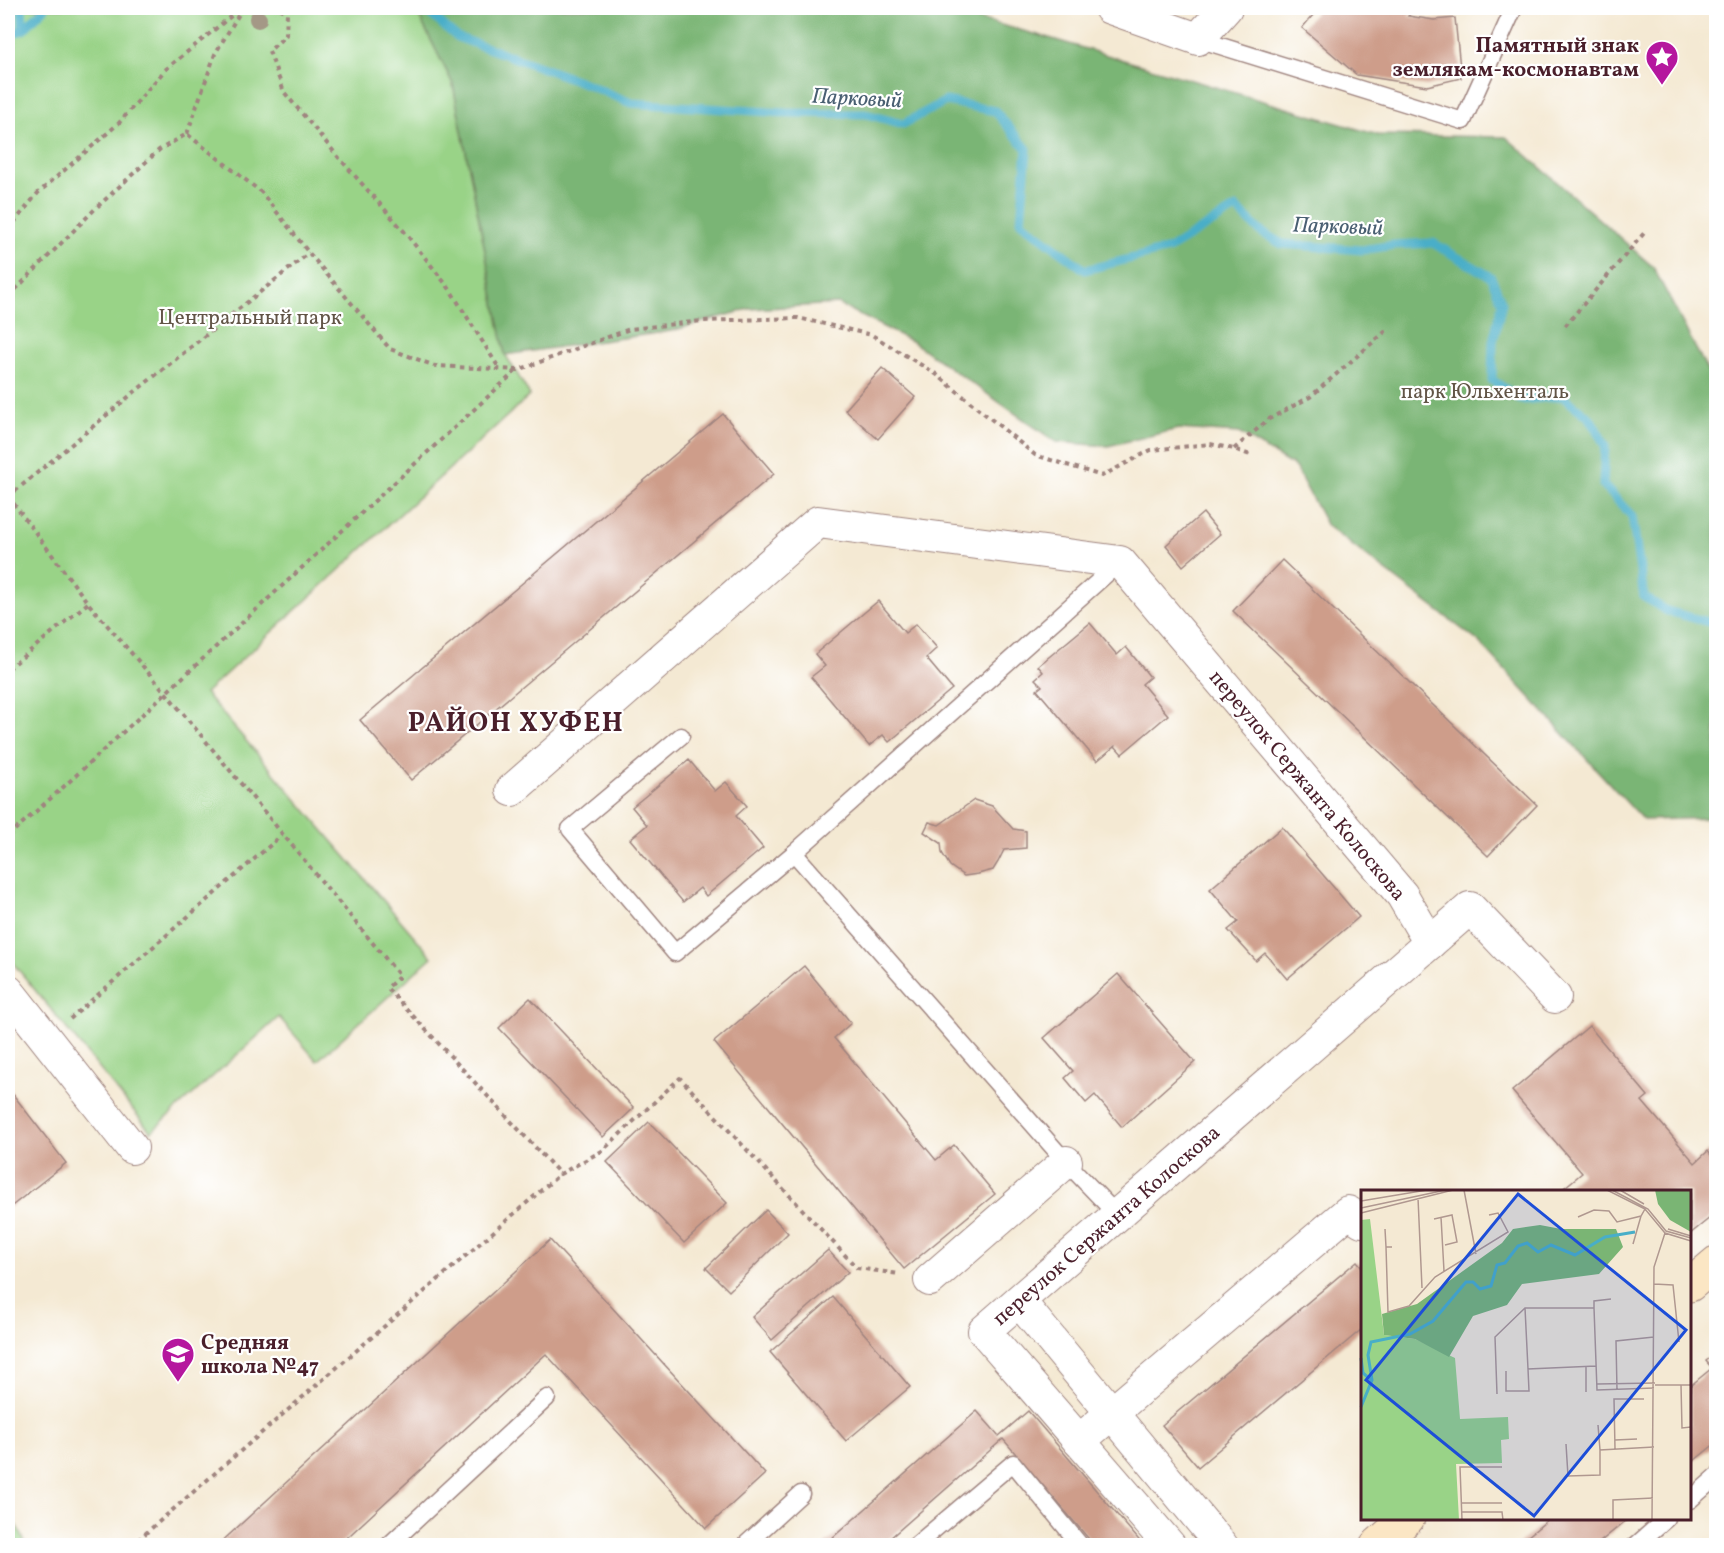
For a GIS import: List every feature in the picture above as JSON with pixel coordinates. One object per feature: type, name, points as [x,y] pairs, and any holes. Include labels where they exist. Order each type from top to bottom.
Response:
[{"type":"main road","points":[[1691,1283],[1716,1263]]},
{"type":"main road","points":[[1376,1545],[1406,1520]]},
{"type":"street","points":[[1110,8],[1198,39],[1226,8]]},
{"type":"street","points":[[512,790],[818,522],[1120,562]]},
{"type":"street","name":"переулок Сержанта Колоскова","points":[[1120,562],[1402,895],[1430,943],[984,1331],[1170,1545]]},
{"type":"street","points":[[1430,943],[1470,908],[1555,998]]},
{"type":"street","points":[[8,991],[132,1148]]},
{"type":"street","points":[[915,1277],[1066,1162]]},
{"type":"street","points":[[1079,1441],[1348,1212],[1361,1220]]},
{"type":"street","points":[[1019,1301],[1222,1545]]},
{"type":"lane","points":[[1198,39],[1463,121],[1514,8]]},
{"type":"lane","points":[[681,736],[570,829],[675,953],[794,853],[1120,562]]},
{"type":"lane","points":[[794,853],[1066,1162],[1117,1215]]},
{"type":"lane","points":[[388,1545],[547,1398]]},
{"type":"lane","points":[[915,1545],[1012,1463],[1081,1545]]},
{"type":"lane","points":[[1691,1498],[1716,1477]]},
{"type":"lane","points":[[744,1545],[801,1494]]},
{"type":"lane","points":[[1635,1545],[1665,1520]]},
{"type":"path","points":[[8,295],[95,208],[159,150],[187,134],[215,54],[242,8]]},
{"type":"path","points":[[8,230],[38,193],[119,123],[165,70],[242,8]]},
{"type":"path","points":[[280,8],[287,13],[286,35],[269,51],[284,92],[404,230],[449,288],[499,368]]},
{"type":"path","points":[[187,134],[261,192],[309,253],[390,348],[435,366],[518,370]]},
{"type":"path","points":[[1565,326],[1645,232]]},
{"type":"path","points":[[309,253],[132,394],[8,497],[88,603],[166,693],[400,976],[387,988],[560,1174]]},
{"type":"path","points":[[8,836],[518,370],[630,329],[702,321],[798,318],[872,335],[936,374],[1035,455],[1102,477],[1151,450],[1210,444],[1253,456]]},
{"type":"path","points":[[1234,449],[1269,419],[1310,397],[1386,330]]},
{"type":"path","points":[[8,669],[88,603]]},
{"type":"path","points":[[46,1040],[282,835]]},
{"type":"path","points":[[131,1545],[560,1174],[602,1151],[680,1078],[857,1268],[915,1277]]},
{"type":"green space","name":"Центральный парк","points":[[8,8],[415,8],[453,84],[505,354],[530,395],[205,693],[432,957],[317,1061],[279,1017],[151,1132],[8,957]]},
{"type":"green space","name":"парк Юльхенталь","points":[[415,8],[939,8],[1378,135],[1506,137],[1653,267],[1716,387],[1716,818],[1643,820],[1479,642],[1327,526],[1295,467],[1239,433],[1178,429],[1108,446],[1056,442],[913,342],[838,304],[749,309],[671,331],[505,355],[453,84]]},
{"type":"green space","points":[[8,1514],[21,1533],[26,1545],[8,1545]]},
{"type":"building","points":[[1319,8],[1415,8],[1408,16],[1434,20],[1455,18],[1461,78],[1427,86],[1357,75],[1302,28]]},
{"type":"building","points":[[882,368],[915,397],[878,439],[845,410]]},
{"type":"building","points":[[723,414],[774,474],[411,780],[360,720]]},
{"type":"building","points":[[1203,513],[1220,534],[1183,566],[1166,545]]},
{"type":"building","points":[[1282,560],[1537,805],[1488,856],[1233,611]]},
{"type":"building","points":[[878,601],[905,633],[916,624],[937,648],[926,658],[952,689],[889,742],[883,735],[869,746],[811,677],[825,666],[815,654]]},
{"type":"building","points":[[1090,623],[1117,655],[1126,647],[1150,677],[1142,684],[1168,715],[1122,754],[1115,746],[1097,761],[1037,690],[1042,686],[1035,679],[1043,672],[1038,666]]},
{"type":"building","points":[[689,760],[715,791],[726,782],[747,806],[736,816],[763,848],[706,896],[700,888],[683,902],[630,839],[647,825],[632,807]]},
{"type":"building","points":[[974,800],[992,806],[1013,829],[1026,831],[1026,848],[1004,850],[993,870],[964,876],[950,866],[942,853],[941,843],[924,832],[929,822],[939,825]]},
{"type":"building","points":[[1282,827],[1359,917],[1287,979],[1265,953],[1256,961],[1228,930],[1238,922],[1210,889]]},
{"type":"building","points":[[804,966],[851,1023],[834,1038],[936,1160],[954,1145],[995,1194],[904,1269],[714,1042]]},
{"type":"building","points":[[1118,974],[1195,1062],[1122,1127],[1095,1095],[1086,1103],[1065,1078],[1073,1071],[1044,1038]]},
{"type":"building","points":[[530,998],[634,1108],[603,1137],[499,1028]]},
{"type":"building","points":[[1589,1026],[1648,1096],[1642,1101],[1695,1163],[1708,1151],[1716,1162],[1716,1213],[1691,1233],[1691,1190],[1561,1190],[1582,1173],[1512,1091]]},
{"type":"building","points":[[8,1088],[66,1163],[8,1209]]},
{"type":"building","points":[[649,1122],[727,1203],[684,1243],[607,1162]]},
{"type":"building","points":[[766,1210],[788,1233],[729,1291],[706,1268]]},
{"type":"building","points":[[550,1240],[765,1474],[706,1528],[546,1354],[338,1546],[217,1546]]},
{"type":"building","points":[[828,1250],[848,1272],[772,1340],[752,1317]]},
{"type":"building","points":[[1357,1261],[1361,1266],[1361,1330],[1198,1467],[1162,1425]]},
{"type":"building","points":[[833,1297],[910,1387],[846,1441],[770,1352]]},
{"type":"building","points":[[1716,1353],[1716,1443],[1691,1463],[1691,1385],[1712,1368],[1706,1361]]},
{"type":"building","points":[[977,1411],[999,1436],[1028,1411],[1144,1546],[1095,1546],[1003,1439],[881,1546],[823,1546]]},
{"type":"building","points":[[1548,1520],[1627,1520],[1595,1546],[1516,1546]]},
{"type":"waterway","points":[[22,8],[23,30]]},
{"type":"waterway","name":"Парковый","points":[[8,35],[23,30],[45,8]]},
{"type":"waterway","name":"Парковый","points":[[423,8],[457,37],[579,81],[631,103],[785,113],[866,114],[903,124],[946,101],[995,111],[1027,149],[1021,222],[1085,270],[1169,249],[1236,208],[1261,232],[1282,244],[1362,250],[1394,245],[1433,243],[1491,277],[1502,303],[1493,342],[1492,380],[1522,400],[1562,396],[1590,418],[1605,445],[1603,485],[1632,516],[1644,597],[1667,611],[1716,624]]},
{"type":"place","name":"Памятный знак землякам-космонавтам","points":[[1662,86]]},
{"type":"place","name":"Средняя школа №47","points":[[178,1383]]},
{"type":"district","name":"РАЙОН ХУФЕН","points":[[516,722]]}]
